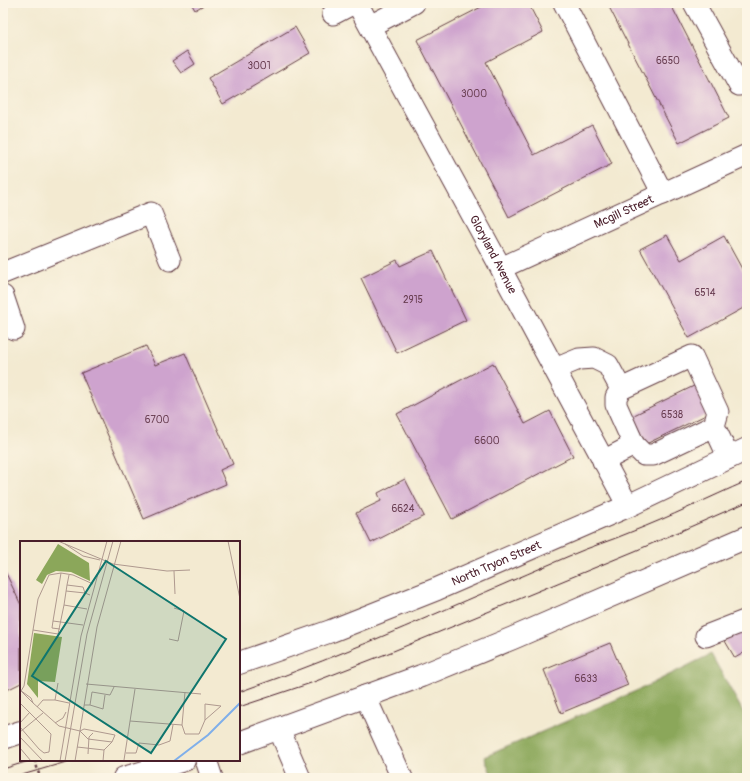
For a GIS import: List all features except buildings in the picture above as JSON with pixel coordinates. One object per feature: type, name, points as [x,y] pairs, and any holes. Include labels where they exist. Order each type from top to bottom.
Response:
[{"type":"main road","name":"North Tryon Street","points":[[240,662],[331,631],[437,589],[628,506],[738,453]]},
{"type":"main road","points":[[240,743],[421,676],[747,537]]},
{"type":"main road","points":[[3,738],[20,732]]},
{"type":"main road","points":[[124,778],[148,775],[182,761]]},
{"type":"street","points":[[333,14],[354,3]]},
{"type":"street","name":"Gloryland Avenue","points":[[357,3],[628,506]]},
{"type":"street","points":[[370,26],[414,3]]},
{"type":"street","points":[[564,3],[663,194]]},
{"type":"street","points":[[694,3],[740,85],[747,81]]},
{"type":"street","name":"Mcgill Street","points":[[501,268],[747,155]]},
{"type":"street","points":[[3,273],[151,213],[170,260]]},
{"type":"street","points":[[3,296],[14,329]]},
{"type":"street","points":[[692,356],[718,412],[714,426],[653,455],[644,455],[634,445],[616,405],[616,397],[621,389],[692,356]]},
{"type":"street","points":[[554,369],[579,359],[594,358],[608,365],[621,389]]},
{"type":"street","points":[[714,426],[738,453]]},
{"type":"street","points":[[603,461],[634,445]]},
{"type":"street","points":[[706,636],[747,620]]},
{"type":"street","points":[[365,696],[402,778]]},
{"type":"street","points":[[279,729],[300,778]]},
{"type":"street","points":[[206,761],[212,778]]},
{"type":"path","points":[[35,761],[40,778]]},
{"type":"green space","points":[[711,654],[747,719],[747,778],[493,778],[484,757],[645,687]]},
{"type":"tram line","points":[[240,692],[364,644],[577,553],[660,520],[747,481]]},
{"type":"tram line","points":[[240,707],[311,683],[391,652],[635,551],[747,502]]},
{"type":"tram line","points":[[3,769],[29,761]]},
{"type":"tram line","points":[[12,778],[70,761]]}]
